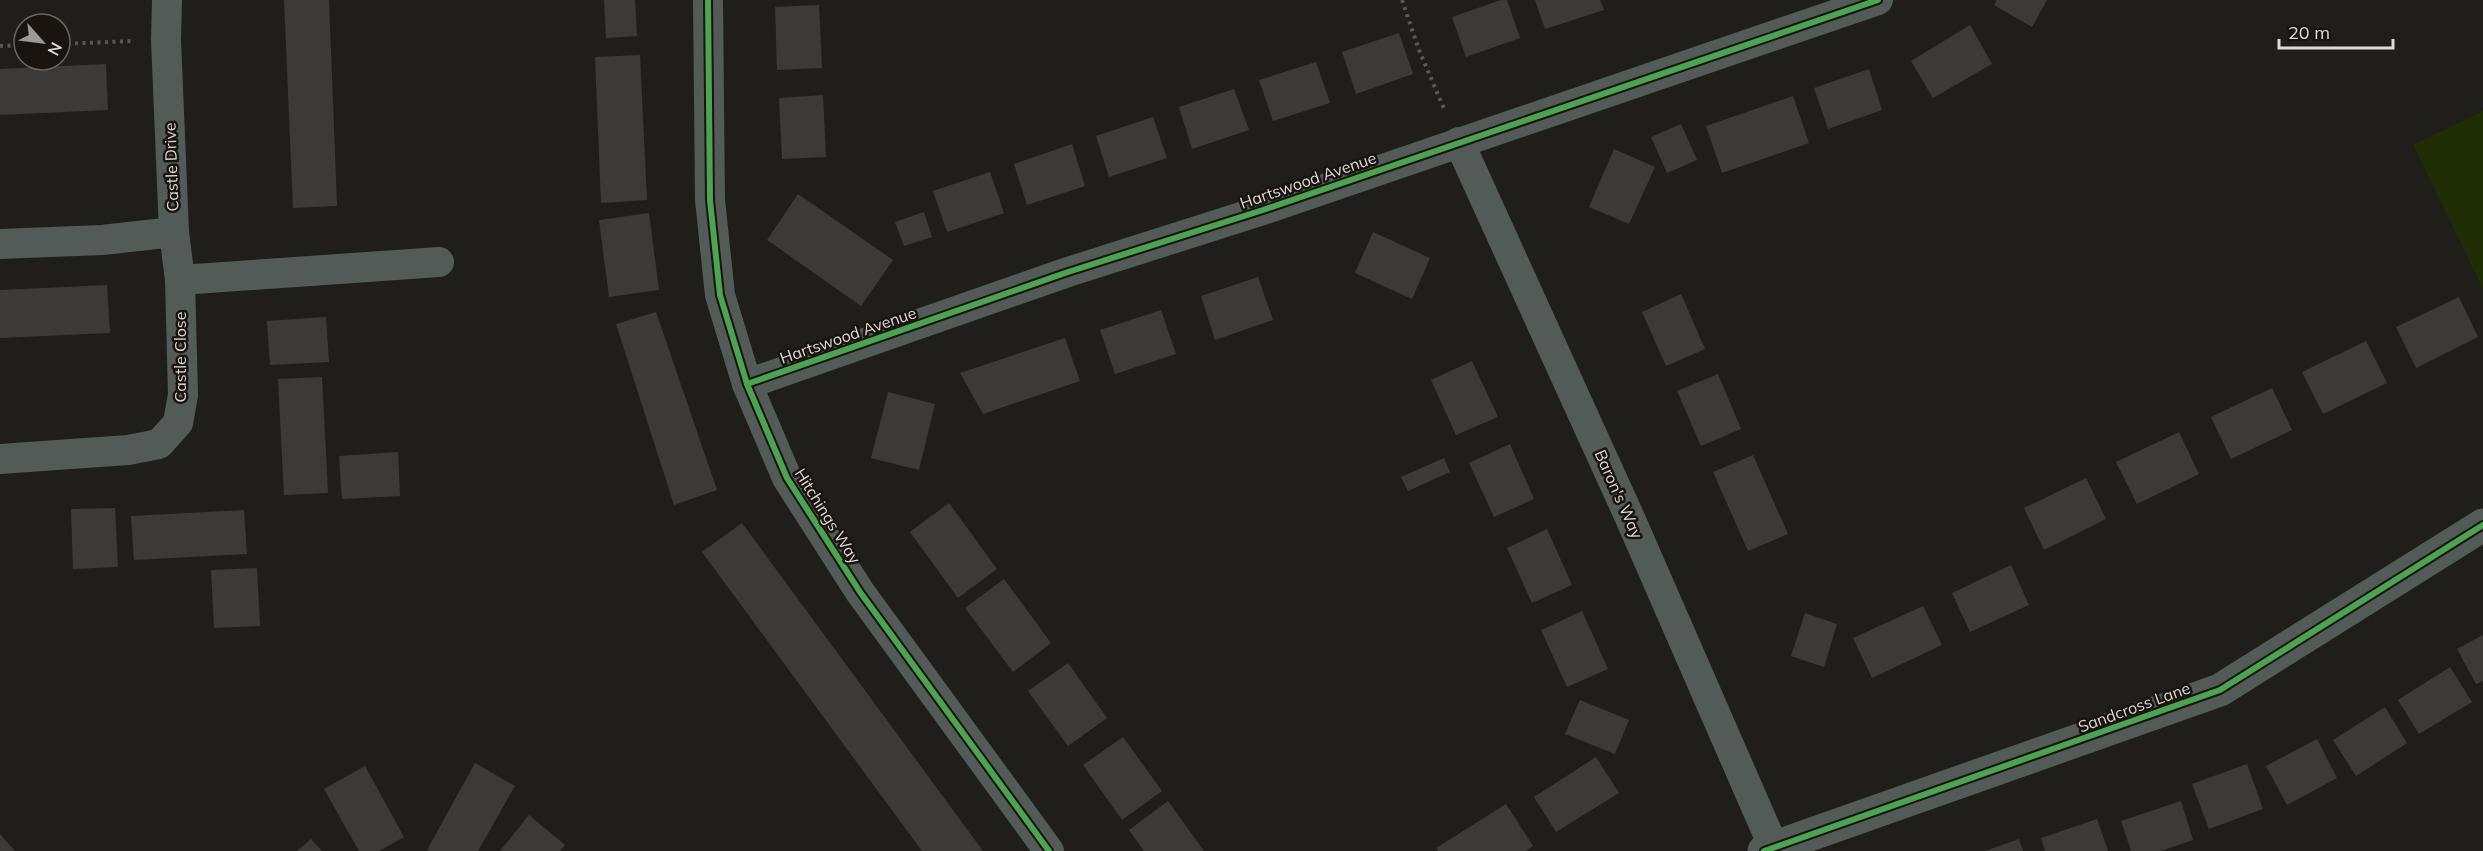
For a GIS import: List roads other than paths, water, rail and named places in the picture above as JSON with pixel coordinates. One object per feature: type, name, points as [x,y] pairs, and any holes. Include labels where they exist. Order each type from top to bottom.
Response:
[{"type":"street","name":"Castle Drive","points":[[0,244],[102,240],[174,232],[166,40],[167,0]]},
{"type":"street","name":"Hitchings Way","points":[[708,0],[710,200],[720,296],[747,384],[787,478],[860,592],[1049,851]]},
{"type":"street","name":"Hartswood Avenue","points":[[747,384],[1057,276],[1263,210],[1878,0]]},
{"type":"street","name":"Baron's Way","points":[[1459,142],[1630,518],[1769,849]]},
{"type":"street","name":"Castle Close","points":[[0,459],[128,450],[159,444],[178,423],[183,394],[180,280],[174,232]]},
{"type":"street","points":[[180,280],[439,262]]},
{"type":"street","name":"Sandcross Lane","points":[[1769,849],[2220,690],[2483,525]]}]
